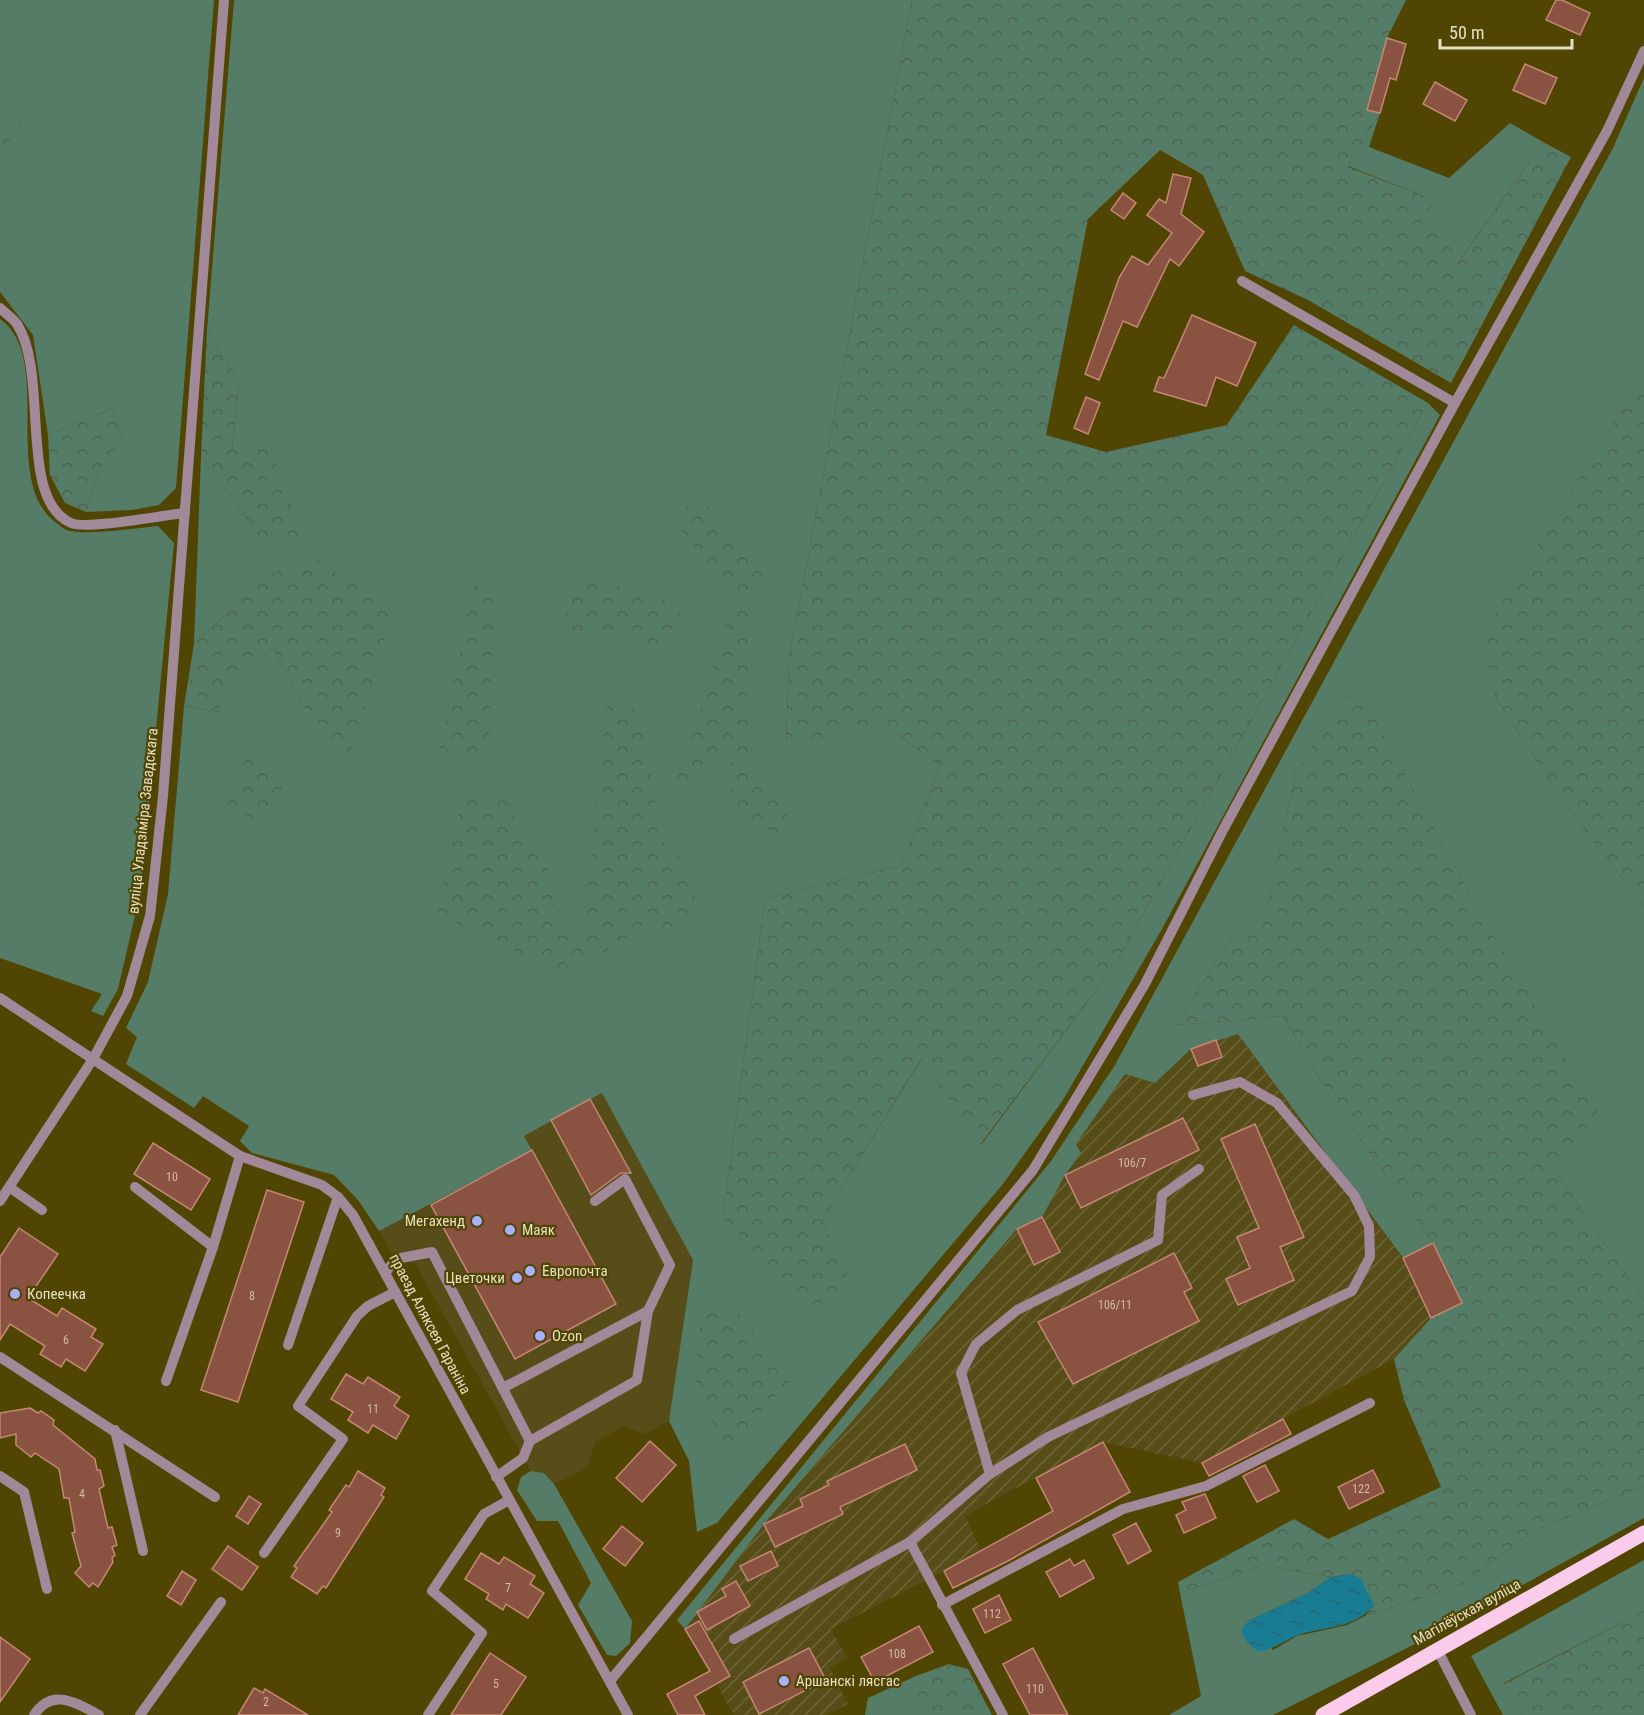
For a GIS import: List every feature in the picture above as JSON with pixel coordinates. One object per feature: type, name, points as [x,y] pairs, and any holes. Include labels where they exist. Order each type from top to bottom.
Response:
[{"type":"main road","name":"Магілёўская вуліца","points":[[1323,1715],[1644,1533]]},
{"type":"street","name":"вуліца Уладзіміра Завадскага","points":[[0,1201],[93,1059],[127,996],[150,916],[163,796],[224,0]]},
{"type":"street","points":[[610,1681],[1033,1170],[1145,984],[1229,820],[1455,403],[1607,130],[1644,51]]},
{"type":"street","points":[[1242,281],[1455,403]]},
{"type":"street","points":[[0,308],[16,322],[29,349],[37,409],[38,472],[50,507],[73,524],[109,523],[185,513]]},
{"type":"street","name":"праезд Аляксея Гараніна","points":[[0,998],[240,1156],[322,1185],[338,1197],[353,1215],[610,1681],[626,1714]]},
{"type":"street","points":[[734,1639],[910,1542],[990,1474],[1048,1437],[1352,1291],[1370,1257],[1369,1226],[1354,1195],[1277,1103],[1240,1082],[1193,1095]]},
{"type":"street","points":[[166,1381],[213,1247],[240,1156]]},
{"type":"street","points":[[990,1474],[961,1373],[976,1344],[1017,1310],[1158,1240],[1162,1195],[1199,1169]]},
{"type":"street","points":[[496,1478],[523,1458],[530,1441],[637,1380],[648,1311],[670,1265],[625,1179],[595,1201]]},
{"type":"street","points":[[9,1187],[42,1210]]},
{"type":"street","points":[[135,1187],[213,1247]]},
{"type":"street","points":[[288,1345],[338,1197]]},
{"type":"street","points":[[385,1273],[396,1259],[432,1252],[530,1441]]},
{"type":"street","points":[[264,1552],[343,1439],[298,1406],[357,1316],[368,1306],[395,1292]]},
{"type":"street","points":[[503,1388],[648,1311]]},
{"type":"street","points":[[1,1361],[115,1430],[215,1497]]},
{"type":"street","points":[[942,1605],[1123,1509],[1206,1486],[1370,1403]]},
{"type":"street","points":[[115,1430],[143,1551]]},
{"type":"street","points":[[0,1476],[24,1492],[47,1589]]},
{"type":"street","points":[[428,1715],[482,1633],[432,1591],[484,1514],[509,1500]]},
{"type":"street","points":[[910,1542],[1003,1715]]},
{"type":"street","points":[[140,1715],[221,1602]]},
{"type":"street","points":[[1437,1649],[1471,1715]]},
{"type":"street","points":[[34,1715],[52,1699],[65,1698],[99,1715]]},
{"type":"shaded area","points":[[1238,1034],[1402,1258],[1433,1243],[1462,1303],[1431,1318],[1394,1359],[1202,1463],[1103,1442],[986,1504],[965,1517],[990,1568],[953,1588],[944,1571],[831,1629],[847,1658],[830,1668],[848,1704],[826,1715],[734,1715],[685,1629],[764,1524],[1065,1175],[1081,1153],[1076,1144],[1125,1074],[1155,1083],[1191,1049]]},
{"type":"shaded area","points":[[602,1092],[693,1260],[669,1421],[645,1434],[624,1426],[594,1443],[588,1467],[554,1484],[544,1473],[531,1471],[416,1265],[408,1261],[398,1263],[379,1231],[532,1149],[524,1136]]},
{"type":"green space","points":[[0,0],[214,0],[176,488],[159,505],[132,510],[86,512],[98,470],[123,440],[113,408],[48,435],[33,335],[0,292]]},
{"type":"green space","points":[[234,0],[912,0],[789,658],[786,745],[882,724],[940,765],[902,865],[765,899],[723,1217],[856,1295],[822,1220],[922,1058],[981,1145],[1114,966],[1428,403],[1440,415],[1162,929],[1063,1100],[1003,1184],[717,1523],[697,1532],[689,1461],[669,1421],[693,1260],[602,1093],[524,1136],[532,1150],[379,1231],[358,1200],[334,1175],[252,1153],[240,1141],[249,1126],[203,1096],[194,1108],[126,1064],[137,1037],[126,1028],[148,982],[168,894],[184,706],[219,712],[219,693],[273,647],[305,709],[268,576],[194,644],[201,456],[267,547],[232,450],[239,382],[207,330]]},
{"type":"green space","points":[[912,0],[1406,0],[1387,38],[1368,110],[1380,113],[1348,167],[1426,197],[1458,263],[1543,142],[1571,157],[1451,383],[1308,300],[1245,271],[1203,175],[1160,150],[1088,219],[1046,435],[1106,452],[1227,425],[1294,325],[1428,403],[1114,966],[980,1145],[921,1059],[822,1220],[857,1295],[812,1318],[723,1217],[765,899],[902,865],[940,765],[882,724],[786,746],[789,658]]},
{"type":"green space","points":[[1644,78],[1644,375],[1483,635],[1495,697],[1559,795],[1644,907],[1644,1301],[1555,1171],[1470,895],[1355,683],[1296,772],[1264,920],[1235,932],[1176,1025],[1283,1016],[1332,1099],[1433,1243],[1403,1258],[1238,1034],[1191,1049],[1155,1083],[1125,1074],[1076,1144],[1081,1153],[1065,1175],[1042,1217],[1017,1229],[764,1524],[685,1629],[677,1620],[1051,1161],[1115,1065],[1613,148]]},
{"type":"green space","points":[[1380,113],[1369,147],[1449,178],[1510,123],[1543,142],[1457,264],[1426,197],[1348,166]]},
{"type":"green space","points":[[0,123],[23,123],[0,152]]},
{"type":"green space","points":[[0,319],[16,337],[24,361],[31,478],[39,503],[55,522],[69,531],[101,532],[158,526],[174,543],[140,894],[118,989],[103,1016],[91,1011],[102,994],[0,958]]},
{"type":"green space","points":[[207,330],[239,382],[232,449],[267,438],[303,535],[267,547],[201,456]]},
{"type":"green space","points":[[1644,375],[1644,907],[1559,795],[1495,697],[1482,635]]},
{"type":"green space","points":[[113,408],[123,440],[98,470],[86,512],[65,503],[50,475],[48,435]]},
{"type":"green space","points":[[698,494],[769,572],[749,604],[753,779],[790,802],[781,834],[730,816],[731,744],[700,787],[674,787],[694,730],[734,595],[672,520]]},
{"type":"green space","points":[[311,555],[394,612],[349,760],[305,709],[273,647],[219,693],[220,712],[184,706],[194,644],[268,576]]},
{"type":"green space","points":[[580,575],[684,605],[653,665],[624,628],[557,638]]},
{"type":"green space","points":[[494,584],[489,750],[436,766],[474,585]]},
{"type":"green space","points":[[1355,682],[1470,895],[1598,1111],[1555,1171],[1644,1301],[1644,1486],[1533,1531],[1465,1583],[1365,1616],[1374,1605],[1351,1574],[1331,1577],[1264,1565],[1180,1593],[1178,1582],[1294,1519],[1328,1539],[1441,1487],[1404,1400],[1394,1359],[1431,1318],[1462,1303],[1433,1243],[1332,1099],[1283,1016],[1176,1025],[1235,932],[1264,919],[1296,772]]},
{"type":"green space","points":[[606,706],[639,709],[655,788],[657,835],[700,878],[686,929],[645,925],[568,977],[437,915],[464,788],[504,798],[550,873],[565,936],[584,928]]},
{"type":"green space","points":[[252,746],[286,776],[268,830],[225,802]]},
{"type":"green space","points":[[702,1306],[732,1307],[786,1363],[791,1379],[726,1453],[695,1382]]},
{"type":"green space","points":[[531,1471],[544,1473],[554,1484],[632,1621],[630,1643],[616,1656],[607,1655],[578,1605],[591,1583],[558,1521],[537,1521],[517,1490],[521,1477]]},
{"type":"green space","points":[[1644,1486],[1644,1518],[1425,1639],[1273,1715],[1169,1715],[1201,1696],[1180,1593],[1264,1565],[1331,1577],[1308,1593],[1248,1621],[1273,1650],[1297,1636],[1347,1625],[1365,1616],[1465,1583],[1533,1531]]},
{"type":"green space","points":[[1644,1560],[1644,1611],[1504,1683],[1522,1715],[1503,1715],[1471,1656]]},
{"type":"green space","points":[[1644,1611],[1644,1715],[1522,1715],[1504,1684]]},
{"type":"green space","points":[[949,1664],[968,1669],[992,1715],[916,1715],[916,1676]]},
{"type":"green space","points":[[916,1676],[916,1715],[865,1715],[868,1698]]},
{"type":"water","points":[[1351,1574],[1360,1578],[1374,1605],[1357,1619],[1296,1636],[1263,1650],[1257,1651],[1247,1642],[1241,1631],[1248,1621],[1308,1593],[1331,1577]]},
{"type":"building","points":[[1556,0],[1562,0],[1590,13],[1580,35],[1546,20]]},
{"type":"building","points":[[1387,38],[1406,44],[1396,80],[1390,78],[1380,113],[1367,110]]},
{"type":"building","points":[[1525,64],[1557,78],[1545,104],[1513,90]]},
{"type":"building","points":[[1435,82],[1467,100],[1455,121],[1423,104]]},
{"type":"building","points":[[1173,174],[1191,178],[1181,214],[1204,232],[1179,266],[1170,259],[1137,327],[1123,321],[1099,380],[1085,374],[1119,278],[1132,256],[1148,265],[1172,233],[1147,215],[1159,199],[1166,203]]},
{"type":"building","points":[[1123,193],[1136,203],[1124,219],[1111,210]]},
{"type":"building","points":[[1192,315],[1256,343],[1237,386],[1216,377],[1206,406],[1154,391],[1159,377],[1164,378]]},
{"type":"building","points":[[1086,397],[1100,403],[1088,434],[1074,428]]},
{"type":"building","points":[[1216,1040],[1222,1057],[1198,1066],[1191,1049]]},
{"type":"building","points":[[590,1099],[631,1173],[621,1173],[591,1195],[551,1120]]},
{"type":"building","points":[[1183,1118],[1199,1150],[1081,1208],[1065,1175]]},
{"type":"building","points":[[1255,1124],[1304,1237],[1280,1247],[1294,1280],[1238,1305],[1226,1279],[1250,1268],[1237,1237],[1259,1228],[1221,1139]]},
{"type":"building","points":[[153,1143],[210,1179],[191,1210],[134,1174]]},
{"type":"building","name":"Маяк","points":[[532,1150],[616,1304],[515,1359],[431,1205]]},
{"type":"building","points":[[267,1190],[304,1202],[238,1402],[201,1390]]},
{"type":"building","points":[[1042,1217],[1060,1252],[1034,1265],[1017,1229]]},
{"type":"building","points":[[19,1228],[58,1254],[28,1298],[57,1316],[62,1308],[96,1329],[91,1337],[103,1344],[85,1371],[66,1359],[61,1367],[40,1354],[45,1346],[10,1324],[0,1340],[0,1257]]},
{"type":"building","points":[[1433,1243],[1462,1303],[1431,1318],[1403,1258]]},
{"type":"building","points":[[1174,1253],[1192,1288],[1184,1292],[1199,1321],[1073,1384],[1038,1322]]},
{"type":"building","points":[[346,1374],[363,1384],[368,1377],[400,1397],[394,1406],[409,1416],[396,1439],[373,1425],[368,1433],[348,1420],[353,1412],[331,1399]]},
{"type":"building","points":[[30,1408],[38,1413],[41,1411],[54,1420],[53,1425],[95,1459],[97,1470],[100,1470],[104,1486],[99,1489],[108,1528],[112,1527],[117,1545],[112,1547],[115,1555],[112,1558],[113,1562],[98,1587],[93,1583],[89,1587],[75,1573],[81,1566],[72,1533],[75,1532],[69,1498],[64,1498],[59,1469],[35,1453],[31,1457],[16,1445],[16,1434],[0,1438],[0,1413]]},
{"type":"building","points":[[1283,1419],[1291,1434],[1209,1476],[1202,1463]]},
{"type":"building","points":[[650,1441],[676,1465],[642,1502],[616,1478]]},
{"type":"building","points":[[1103,1442],[1130,1492],[1008,1561],[953,1588],[944,1571],[1053,1511],[1036,1478]]},
{"type":"building","points":[[905,1444],[917,1470],[840,1507],[843,1514],[775,1547],[764,1524],[803,1506],[800,1499],[829,1485],[827,1481]]},
{"type":"building","points":[[1265,1465],[1279,1491],[1257,1502],[1243,1476]]},
{"type":"building","points":[[1373,1470],[1384,1492],[1349,1509],[1338,1487]]},
{"type":"building","points":[[358,1471],[385,1488],[381,1495],[384,1497],[326,1588],[323,1586],[317,1594],[291,1577],[297,1568],[294,1566],[332,1512],[329,1510],[346,1485],[349,1487]]},
{"type":"building","points":[[1205,1494],[1216,1518],[1184,1533],[1176,1515],[1186,1510],[1182,1502]]},
{"type":"building","points":[[249,1496],[261,1504],[248,1524],[236,1516]]},
{"type":"building","points":[[1136,1523],[1151,1551],[1128,1564],[1113,1535]]},
{"type":"building","points":[[622,1526],[643,1543],[625,1566],[603,1549]]},
{"type":"building","points":[[228,1546],[258,1567],[242,1590],[212,1569]]},
{"type":"building","points":[[771,1551],[778,1566],[748,1581],[740,1566]]},
{"type":"building","points":[[481,1553],[499,1564],[504,1557],[535,1576],[530,1584],[544,1593],[528,1618],[506,1604],[503,1610],[486,1599],[489,1594],[465,1579]]},
{"type":"building","points":[[1070,1559],[1074,1566],[1084,1560],[1094,1578],[1060,1597],[1046,1572]]},
{"type":"building","points":[[182,1571],[196,1580],[181,1605],[167,1596]]},
{"type":"building","points":[[736,1581],[750,1606],[707,1630],[697,1612],[726,1596],[722,1589]]},
{"type":"building","points":[[999,1595],[1011,1620],[985,1633],[973,1609]]},
{"type":"building","points":[[699,1621],[730,1676],[695,1696],[705,1715],[678,1715],[667,1694],[710,1671],[685,1629]]},
{"type":"building","points":[[919,1626],[933,1652],[875,1682],[861,1657]]},
{"type":"building","points":[[0,1637],[30,1659],[0,1702]]},
{"type":"building","name":"Аршанскі лясгас","points":[[809,1648],[826,1680],[759,1714],[743,1682]]},
{"type":"building","points":[[1033,1648],[1068,1715],[1030,1715],[1003,1664]]},
{"type":"building","points":[[490,1653],[526,1677],[501,1715],[451,1715]]},
{"type":"building","points":[[254,1688],[263,1693],[265,1689],[308,1715],[238,1715]]},
{"type":"place","name":"Мегахенд","points":[[477,1221]]},
{"type":"place","name":"Маяк","points":[[510,1230]]},
{"type":"place","name":"Европочта","points":[[530,1271]]},
{"type":"place","name":"Цветочки","points":[[517,1278]]},
{"type":"place","name":"Копеечка","points":[[15,1294]]},
{"type":"place","name":"Ozon","points":[[540,1336]]},
{"type":"place","name":"Аршанскі лясгас","points":[[784,1681]]}]
